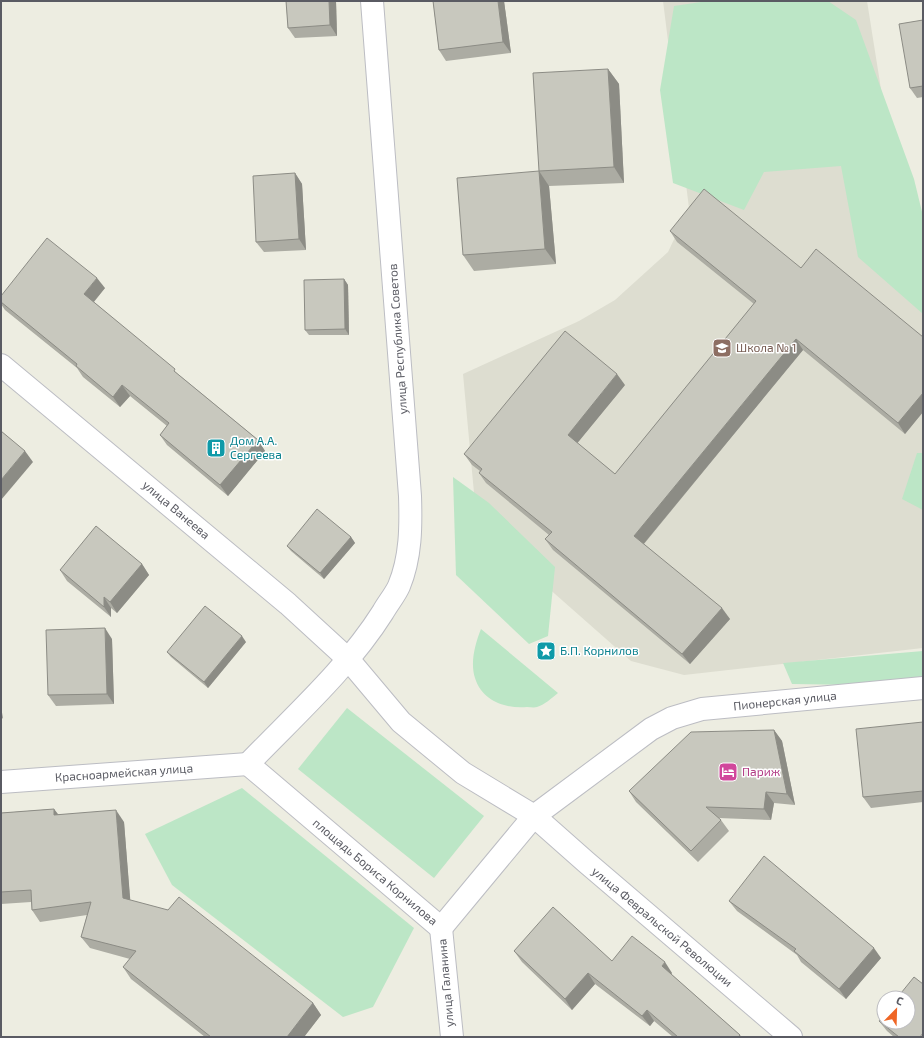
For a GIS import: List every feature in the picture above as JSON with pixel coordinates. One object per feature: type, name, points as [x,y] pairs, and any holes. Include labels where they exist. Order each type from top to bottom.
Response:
[{"type":"street","name":"улица Республика Советов","points":[[348,659],[372,629],[399,586],[407,560],[411,528],[410,496],[372,1]]},
{"type":"street","name":"улица Ванеева","points":[[1,365],[288,604],[348,659]]},
{"type":"street","points":[[248,764],[348,659],[401,722],[462,773],[534,816]]},
{"type":"street","name":"Пионерская улица","points":[[534,816],[651,729],[672,718],[702,709],[923,688]]},
{"type":"street","name":"Красноармейская улица","points":[[1,782],[248,764]]},
{"type":"street","name":"площадь Бориса Корнилова","points":[[248,764],[441,928],[534,816]]},
{"type":"street","name":"улица Февральской Революции","points":[[534,816],[791,1037]]},
{"type":"street","name":"улица Галанина","points":[[441,928],[452,1037]]},
{"type":"shaded area","name":"Школа № 1","points":[[663,1],[867,1],[908,259],[923,256],[923,648],[684,675],[631,661],[477,525],[463,374],[579,321],[615,300],[668,252],[689,208]]},
{"type":"green space","points":[[708,1],[828,1],[856,20],[914,179],[923,216],[923,314],[858,257],[841,166],[764,172],[744,210],[673,183],[660,90],[674,6]]},
{"type":"green space","points":[[917,453],[923,453],[923,510],[902,499]]},
{"type":"green space","points":[[453,477],[489,503],[555,567],[548,636],[529,644],[456,575]]},
{"type":"green space","points":[[481,629],[558,693],[545,703],[535,707],[511,707],[489,698],[478,686],[473,666],[474,654]]},
{"type":"green space","points":[[923,651],[923,686],[792,684],[783,663]]},
{"type":"green space","points":[[347,708],[484,816],[434,878],[298,769]]},
{"type":"green space","points":[[242,788],[414,928],[373,1007],[343,1017],[172,885],[145,834]]},
{"type":"building","points":[[286,1],[329,1],[330,25],[288,28]]},
{"type":"building","points":[[433,1],[498,1],[503,42],[439,50]]},
{"type":"building","points":[[923,20],[923,86],[910,88],[899,24]]},
{"type":"building","points":[[608,69],[614,167],[539,171],[533,73]]},
{"type":"building","points":[[539,171],[545,249],[463,255],[457,178]]},
{"type":"building","points":[[295,173],[299,239],[256,242],[253,176]]},
{"type":"building","points":[[704,189],[801,268],[816,249],[923,337],[923,393],[898,423],[796,339],[634,536],[722,608],[682,654],[545,539],[552,532],[479,473],[482,469],[464,454],[565,331],[617,374],[568,435],[615,474],[756,301],[670,231]]},
{"type":"building","points":[[47,238],[97,278],[84,294],[258,440],[220,485],[160,435],[169,423],[122,385],[113,397],[76,366],[77,364],[1,302],[1,296]]},
{"type":"building","points":[[344,279],[345,329],[305,330],[304,280]]},
{"type":"building","points":[[1,431],[25,451],[1,480]]},
{"type":"building","points":[[317,509],[351,537],[320,573],[287,546]]},
{"type":"building","points":[[96,526],[142,564],[110,602],[104,597],[104,607],[60,570]]},
{"type":"building","points":[[205,606],[242,636],[204,682],[167,652]]},
{"type":"building","points":[[105,628],[107,694],[48,695],[46,630]]},
{"type":"building","points":[[923,722],[923,791],[863,797],[856,729]]},
{"type":"building","name":"Париж","points":[[774,730],[787,794],[766,792],[764,809],[706,807],[721,820],[691,851],[629,791],[691,732]]},
{"type":"building","points":[[54,809],[54,815],[116,810],[123,898],[168,910],[179,897],[313,1003],[287,1037],[211,1037],[123,967],[136,951],[81,937],[91,902],[32,910],[31,890],[1,892],[1,813]]},
{"type":"building","points":[[764,856],[874,948],[839,989],[794,951],[796,949],[729,901]]},
{"type":"building","points":[[553,907],[612,961],[632,936],[665,962],[662,966],[740,1035],[738,1037],[678,1037],[647,1010],[642,1016],[588,973],[565,999],[514,951]]},
{"type":"building","points":[[914,977],[923,984],[923,1033],[920,1037],[899,1037],[890,1030],[916,1030],[916,990],[903,990]]},
{"type":"place","name":"Школа № 1","points":[[722,348]]},
{"type":"place","name":"Дом А.А. Сергеева","points":[[216,448]]},
{"type":"place","name":"Б.П. Корнилов","points":[[546,651]]},
{"type":"place","name":"Париж","points":[[728,772]]}]
